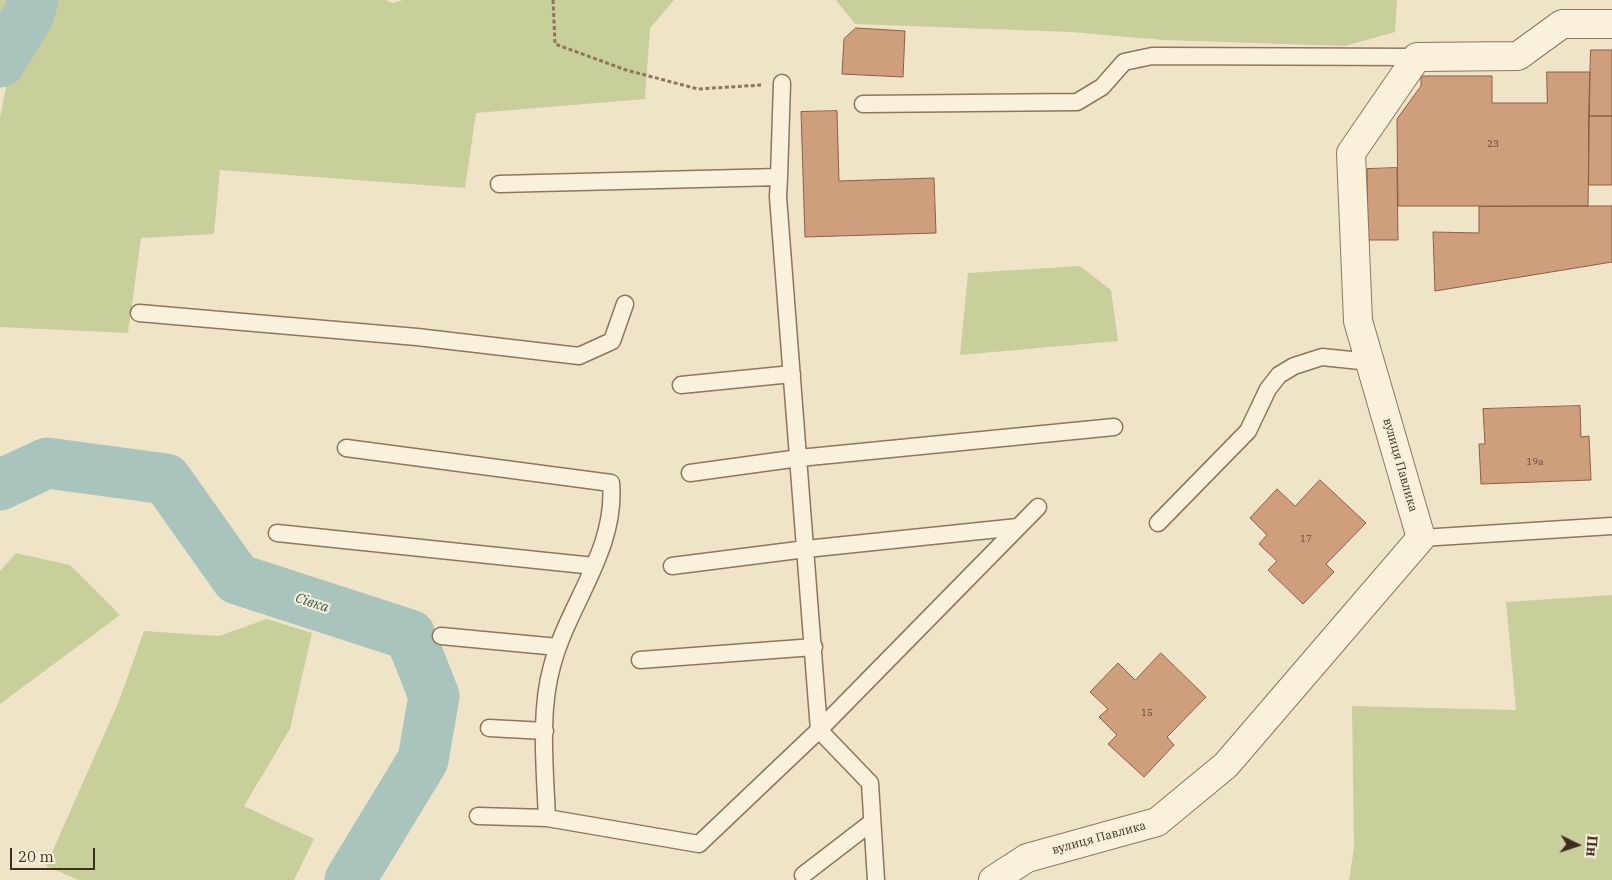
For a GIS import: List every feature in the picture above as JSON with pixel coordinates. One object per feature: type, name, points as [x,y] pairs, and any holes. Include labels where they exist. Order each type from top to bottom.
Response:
[{"type":"street","points":[[1417,57],[1518,56],[1562,24],[1612,24]]},
{"type":"street","name":"вулиця Павлика","points":[[993,880],[1027,858],[1157,822],[1226,765],[1421,538],[1358,320],[1351,153],[1417,57]]},
{"type":"lane","points":[[863,104],[1078,102],[1102,87],[1124,62],[1152,56],[1417,57]]},
{"type":"lane","points":[[782,83],[778,197],[819,730],[870,783],[876,880]]},
{"type":"lane","points":[[499,184],[779,177]]},
{"type":"lane","points":[[139,313],[417,337],[579,356],[612,341],[625,304]]},
{"type":"lane","points":[[1158,523],[1248,431],[1268,389],[1279,375],[1294,366],[1322,357],[1370,362]]},
{"type":"lane","points":[[681,385],[792,374]]},
{"type":"lane","points":[[690,473],[799,458],[1114,426]]},
{"type":"lane","points":[[346,448],[611,483],[610,518],[594,566],[562,636],[548,683],[544,731],[547,818]]},
{"type":"lane","points":[[478,816],[547,818],[699,844],[819,730],[1038,507]]},
{"type":"lane","points":[[1421,538],[1612,526]]},
{"type":"lane","points":[[672,566],[806,549],[1018,527]]},
{"type":"lane","points":[[277,532],[594,566]]},
{"type":"lane","points":[[441,636],[558,647]]},
{"type":"lane","points":[[640,660],[814,647]]},
{"type":"lane","points":[[489,728],[544,731]]},
{"type":"lane","points":[[803,875],[872,822]]},
{"type":"path","points":[[553,0],[555,44],[626,70],[698,89],[782,83]]},
{"type":"green space","points":[[0,0],[20,0],[15,13],[0,38]]},
{"type":"green space","points":[[45,0],[386,0],[392,3],[403,0],[674,0],[650,28],[645,99],[476,113],[465,188],[220,170],[214,234],[141,238],[128,333],[0,327],[0,117],[8,78],[37,23]]},
{"type":"green space","points":[[836,0],[1397,0],[1395,32],[1345,46],[1163,40],[1071,32],[855,24]]},
{"type":"green space","points":[[1080,266],[1111,290],[1118,341],[960,355],[968,273]]},
{"type":"green space","points":[[16,553],[70,565],[120,615],[0,704],[0,571]]},
{"type":"green space","points":[[1612,595],[1612,880],[1349,880],[1354,848],[1352,706],[1516,710],[1506,602]]},
{"type":"green space","points":[[267,619],[312,633],[290,729],[244,806],[314,839],[294,880],[78,880],[46,866],[119,701],[144,631],[219,636]]},
{"type":"building","points":[[856,28],[905,31],[903,77],[842,74],[844,39]]},
{"type":"building","points":[[1591,50],[1612,50],[1612,116],[1589,116]]},
{"type":"building","points":[[1547,72],[1590,72],[1588,206],[1398,206],[1397,119],[1421,86],[1421,76],[1492,76],[1492,103],[1547,103]]},
{"type":"building","points":[[837,111],[839,181],[934,178],[936,233],[805,237],[801,112]]},
{"type":"building","points":[[1589,116],[1612,116],[1612,185],[1589,185]]},
{"type":"building","points":[[1397,168],[1398,240],[1368,240],[1367,169]]},
{"type":"building","points":[[1612,206],[1612,262],[1435,291],[1433,232],[1479,233],[1479,207]]},
{"type":"building","points":[[1580,406],[1581,437],[1589,436],[1591,480],[1481,484],[1479,444],[1485,444],[1483,409]]},
{"type":"building","points":[[1320,480],[1366,523],[1326,564],[1334,572],[1303,604],[1268,570],[1277,561],[1259,544],[1267,535],[1250,518],[1277,489],[1295,506]]},
{"type":"building","points":[[1161,653],[1206,697],[1167,737],[1174,745],[1144,777],[1108,744],[1117,735],[1099,717],[1108,709],[1090,692],[1118,663],[1135,680]]},
{"type":"waterway","name":"Сівка","points":[[0,62],[28,16],[33,0]]},
{"type":"waterway","name":"Сівка","points":[[0,485],[47,463],[166,479],[237,579],[410,635],[434,696],[423,760],[350,880]]}]
